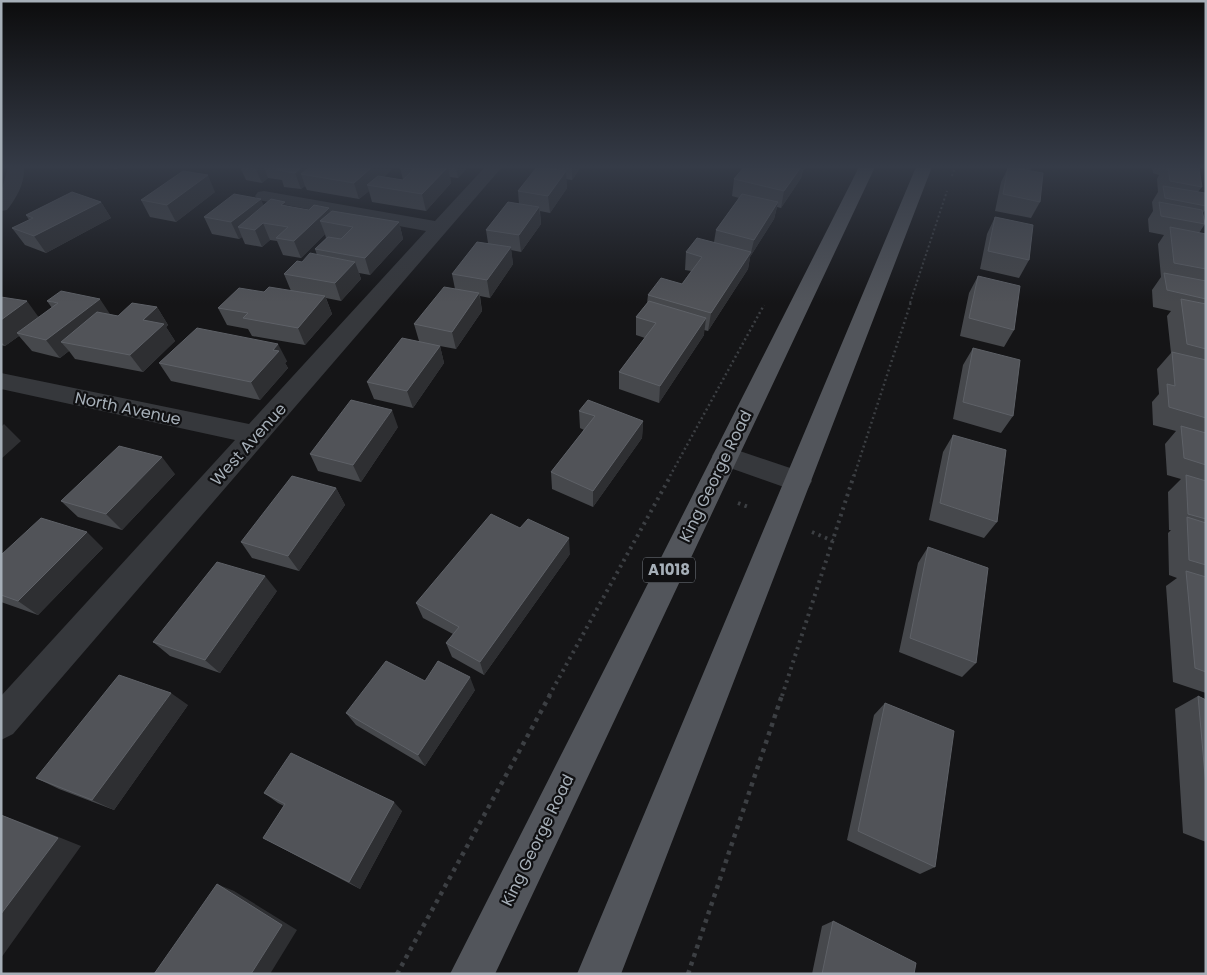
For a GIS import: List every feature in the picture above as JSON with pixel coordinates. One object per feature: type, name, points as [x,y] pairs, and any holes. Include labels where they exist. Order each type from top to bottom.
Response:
[{"type":"main road","name":"King George Road","points":[[472,974],[845,212]]},
{"type":"main road","points":[[599,974],[906,212]]},
{"type":"street","points":[[355,212],[440,228]]},
{"type":"street","name":"West Avenue","points":[[1,722],[454,212]]},
{"type":"street","name":"North Avenue","points":[[1,381],[256,435]]},
{"type":"street","points":[[725,456],[798,481]]},
{"type":"path","points":[[688,974],[755,778],[940,212]]},
{"type":"path","points":[[397,974],[769,296]]},
{"type":"building","points":[[31,212],[80,212],[34,236],[12,228],[33,218],[26,215]]},
{"type":"building","points":[[210,212],[243,212],[231,222],[204,217]]},
{"type":"building","points":[[255,212],[324,212],[294,241],[276,238],[288,227],[263,223],[255,230],[238,227]]},
{"type":"building","points":[[330,212],[341,212],[399,222],[365,258],[315,249],[328,237],[341,239],[353,227],[320,221]]},
{"type":"building","points":[[500,212],[535,212],[519,235],[486,230]]},
{"type":"building","points":[[729,212],[771,212],[754,240],[716,230]]},
{"type":"building","points":[[1160,212],[1203,212],[1205,224],[1161,216]]},
{"type":"building","points":[[995,217],[1033,225],[1029,260],[988,251]]},
{"type":"building","points":[[1170,227],[1206,234],[1206,269],[1174,263]]},
{"type":"building","points":[[697,238],[751,252],[711,313],[648,295],[661,278],[682,284],[702,257],[686,252]]},
{"type":"building","points":[[477,242],[511,247],[487,280],[452,274]]},
{"type":"building","points":[[310,253],[355,262],[335,283],[284,274],[297,261],[302,262]]},
{"type":"building","points":[[1164,273],[1206,281],[1206,299],[1167,290]]},
{"type":"building","points":[[978,276],[1020,286],[1014,330],[969,318]]},
{"type":"building","points":[[269,287],[325,296],[298,328],[243,318],[248,313],[218,308],[239,288],[264,292]]},
{"type":"building","points":[[444,287],[479,293],[452,332],[414,324]]},
{"type":"building","points":[[61,291],[100,299],[46,340],[17,333],[58,303],[47,301]]},
{"type":"building","points":[[1,297],[27,301],[1,320]]},
{"type":"building","points":[[1181,299],[1206,304],[1206,349],[1187,344]]},
{"type":"building","points":[[649,301],[706,318],[660,386],[619,372],[656,323],[636,317]]},
{"type":"building","points":[[132,303],[157,307],[143,320],[164,324],[130,355],[61,342],[97,312],[118,316]]},
{"type":"building","points":[[197,328],[278,344],[273,350],[279,351],[251,382],[159,363]]},
{"type":"building","points":[[402,338],[440,346],[407,391],[367,382]]},
{"type":"building","points":[[973,348],[1020,360],[1013,416],[963,402]]},
{"type":"building","points":[[1172,352],[1206,360],[1206,418],[1169,407],[1167,384],[1175,386]]},
{"type":"building","points":[[351,400],[392,410],[353,465],[310,454]]},
{"type":"building","points":[[588,400],[643,421],[593,491],[551,472],[595,416],[579,411]]},
{"type":"building","points":[[1181,426],[1206,433],[1206,465],[1184,458]]},
{"type":"building","points":[[953,435],[1006,450],[997,522],[940,503]]},
{"type":"building","points":[[119,446],[162,457],[106,514],[61,501]]},
{"type":"building","points":[[1186,475],[1206,481],[1206,519],[1188,514]]},
{"type":"building","points":[[292,476],[336,488],[288,556],[241,542]]},
{"type":"building","points":[[491,514],[520,528],[528,519],[569,538],[480,662],[446,643],[459,627],[416,603]]},
{"type":"building","points":[[1187,517],[1206,523],[1206,565],[1189,560]]},
{"type":"building","points":[[41,518],[87,532],[18,601],[1,595],[1,555]]},
{"type":"building","points":[[928,547],[988,568],[976,663],[910,638]]},
{"type":"building","points":[[217,562],[265,576],[205,660],[153,642]]},
{"type":"building","points":[[1186,571],[1206,577],[1206,672],[1195,668]]},
{"type":"building","points":[[386,661],[425,681],[438,661],[470,677],[418,755],[346,713]]},
{"type":"building","points":[[119,675],[171,693],[92,800],[36,778]]},
{"type":"building","points":[[1198,696],[1206,700],[1206,787]]},
{"type":"building","points":[[885,703],[954,731],[935,867],[858,831]]},
{"type":"building","points":[[291,753],[394,802],[349,882],[263,838],[285,804],[264,793]]},
{"type":"building","points":[[1,815],[58,838],[1,914]]},
{"type":"building","points":[[217,884],[282,925],[251,974],[154,974]]},
{"type":"building","points":[[833,921],[916,963],[914,974],[822,974]]}]
